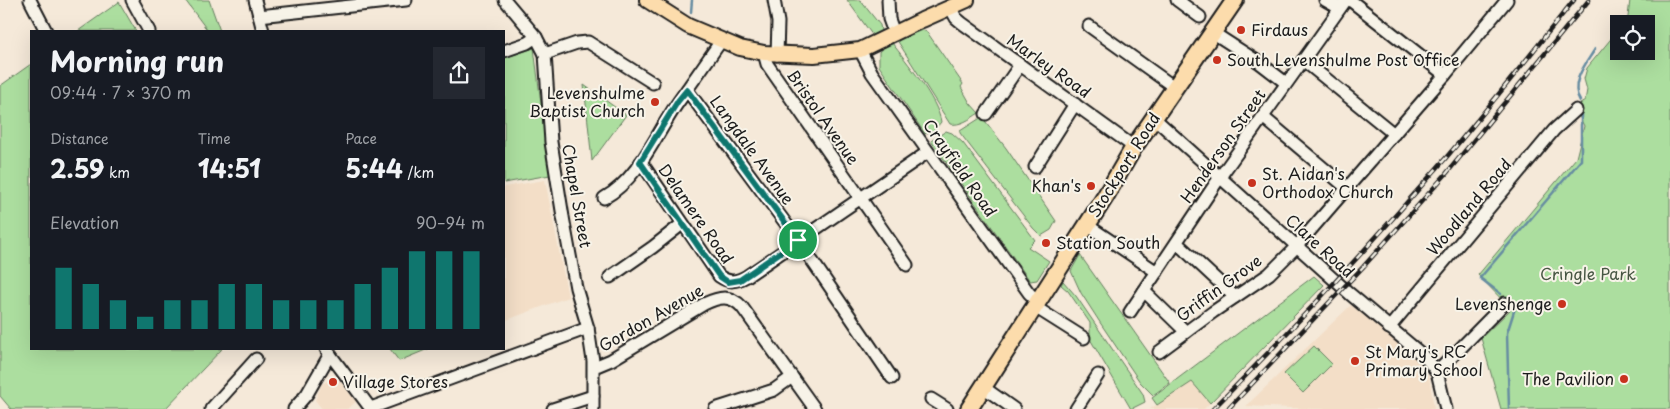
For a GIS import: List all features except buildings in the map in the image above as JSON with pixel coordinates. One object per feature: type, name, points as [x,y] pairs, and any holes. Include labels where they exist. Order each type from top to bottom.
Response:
[{"type":"highway","name":"Stockport Road","points":[[969,409],[1087,225],[1153,117],[1235,0]]},
{"type":"main road","points":[[647,0],[681,22],[720,41],[770,54],[814,55],[866,47],[967,0]]},
{"type":"street","points":[[30,0],[45,30]]},
{"type":"street","points":[[132,0],[148,30]]},
{"type":"street","points":[[255,0],[264,30]]},
{"type":"street","points":[[259,16],[406,0]]},
{"type":"street","name":"Chapel Street","points":[[505,0],[536,37],[545,54],[551,142],[576,288],[588,328],[594,366],[593,409]]},
{"type":"street","points":[[770,54],[778,22],[778,13],[774,0]]},
{"type":"street","points":[[888,0],[889,19],[897,31]]},
{"type":"street","points":[[1177,0],[1200,17]]},
{"type":"street","points":[[1325,0],[1342,4]]},
{"type":"street","points":[[1350,0],[1445,75]]},
{"type":"street","name":"Griffin Grove","points":[[1159,352],[1234,296],[1269,274],[1394,134],[1506,0]]},
{"type":"street","name":"Henderson Street","points":[[1130,312],[1220,176],[1342,4]]},
{"type":"street","name":"Marley Road","points":[[950,7],[956,18],[962,23],[1134,147]]},
{"type":"street","points":[[1090,26],[1174,87]]},
{"type":"street","points":[[1212,32],[1260,63],[1286,83]]},
{"type":"street","points":[[505,51],[527,43],[536,37]]},
{"type":"street","points":[[604,198],[616,191],[640,162],[678,101],[720,41]]},
{"type":"street","points":[[545,54],[577,43],[588,42],[653,83]]},
{"type":"street","name":"Crayfield Road","points":[[866,47],[872,73],[1037,304],[1084,338]]},
{"type":"street","name":"Bristol Avenue","points":[[770,54],[767,64],[907,264]]},
{"type":"street","points":[[1303,60],[1394,134]]},
{"type":"street","points":[[986,114],[1020,65]]},
{"type":"street","name":"Langdale Avenue","points":[[687,90],[798,240],[892,378]]},
{"type":"street","points":[[1036,167],[1076,104]]},
{"type":"street","name":"Woodland Road","points":[[1389,328],[1554,130],[1576,110]]},
{"type":"street","name":"Clare Road","points":[[1153,117],[1296,246],[1426,358],[1437,372],[1446,409]]},
{"type":"street","points":[[1263,117],[1347,188]]},
{"type":"street","points":[[798,240],[928,152]]},
{"type":"street","name":"Delamere Road","points":[[640,162],[719,276],[728,282],[740,280],[747,276],[798,240]]},
{"type":"street","points":[[610,277],[682,224]]},
{"type":"street","points":[[1087,225],[1157,272]]},
{"type":"street","points":[[1177,243],[1234,296]]},
{"type":"street","points":[[1144,291],[1186,332]]},
{"type":"street","name":"Gordon Avenue","points":[[594,366],[600,366],[611,360],[704,304],[715,299],[725,298],[736,301],[742,307],[792,377]]},
{"type":"street","points":[[1437,372],[1505,302]]},
{"type":"street","points":[[294,409],[306,394],[328,351],[371,409],[588,328]]},
{"type":"street","points":[[211,409],[256,359]]},
{"type":"street","points":[[1076,409],[1098,375]]},
{"type":"street","points":[[715,409],[774,390],[792,377],[815,409]]},
{"type":"street","points":[[983,387],[1014,409]]},
{"type":"street","points":[[553,409],[593,396]]},
{"type":"street","points":[[931,398],[946,409]]},
{"type":"shaded area","points":[[545,180],[568,297],[505,321],[505,187]]},
{"type":"shaded area","name":"St Mary's RC Primary School","points":[[1351,305],[1423,366],[1429,376],[1434,409],[1312,409],[1246,406]]},
{"type":"shaded area","points":[[331,379],[340,381],[356,402],[347,409],[322,409],[315,400],[322,384]]},
{"type":"shaded area","points":[[1192,382],[1210,403],[1204,409],[1150,409]]},
{"type":"green space","points":[[185,0],[209,0],[220,30],[207,30]]},
{"type":"green space","points":[[847,0],[860,0],[880,25],[881,31],[873,36]]},
{"type":"green space","name":"Cringle Park","points":[[1630,0],[1670,0],[1670,409],[1501,409],[1481,338],[1511,309],[1478,275],[1576,158],[1584,126],[1576,110],[1577,106],[1585,101],[1587,90],[1584,79],[1587,68],[1610,40],[1610,60],[1655,60],[1655,15],[1628,15]]},
{"type":"green space","points":[[119,2],[135,30],[79,30]]},
{"type":"green space","points":[[922,30],[927,32],[963,84],[961,87],[970,103],[979,113],[965,122],[950,124],[897,40]]},
{"type":"green space","points":[[892,43],[921,81],[939,113],[941,122],[931,134],[929,132],[925,134],[879,66],[879,52],[882,48]]},
{"type":"green space","points":[[534,48],[550,175],[505,183],[505,58]]},
{"type":"green space","points":[[30,65],[30,350],[221,350],[165,409],[11,409],[0,396],[0,86]]},
{"type":"green space","points":[[584,85],[626,115],[592,161]]},
{"type":"green space","points":[[982,117],[1006,148],[1056,221],[1051,230],[1041,236],[960,133],[960,131]]},
{"type":"green space","points":[[946,131],[952,133],[963,143],[1035,240],[1028,247],[1049,261],[1037,280],[1030,281],[931,141]]},
{"type":"green space","points":[[1080,255],[1170,383],[1153,395],[1140,382],[1081,293],[1071,271]]},
{"type":"green space","points":[[1314,276],[1324,285],[1210,403],[1192,382],[1157,405],[1152,398]]},
{"type":"green space","points":[[1063,281],[1076,296],[1143,394],[1145,402],[1131,409],[1090,339],[1090,323],[1068,291],[1061,285]]},
{"type":"green space","points":[[1314,346],[1332,364],[1303,393],[1284,374]]},
{"type":"green space","points":[[391,350],[426,350],[399,361]]},
{"type":"waterway","points":[[691,12],[692,0]]},
{"type":"waterway","points":[[1580,101],[1576,87],[1583,67],[1595,49]]},
{"type":"waterway","points":[[1501,294],[1480,278],[1581,160],[1581,111]]},
{"type":"waterway","points":[[1509,409],[1507,333],[1515,308]]},
{"type":"railway","points":[[1213,409],[1299,320],[1411,198],[1473,126],[1574,0]]},
{"type":"railway","points":[[1228,409],[1363,267],[1446,174],[1589,0]]},
{"type":"place","name":"Firdaus","points":[[1241,30]]},
{"type":"place","name":"South Levenshulme Post Office","points":[[1217,60]]},
{"type":"place","name":"Levenshulme Baptist Church","points":[[655,102]]},
{"type":"place","name":"St. Aidan's Orthodox Church","points":[[1252,183]]},
{"type":"place","name":"Khan's","points":[[1091,186]]},
{"type":"place","name":"Station South","points":[[1046,243]]},
{"type":"place","name":"Levenshenge","points":[[1562,304]]},
{"type":"place","name":"St Mary's RC Primary School","points":[[1355,361]]},
{"type":"place","name":"The Pavilion","points":[[1624,379]]},
{"type":"place","name":"Village Stores","points":[[333,382]]},
{"type":"route","points":[[687,90],[750,176],[798,240],[740,280],[728,282],[719,276],[640,162],[678,101],[687,90]]}]
